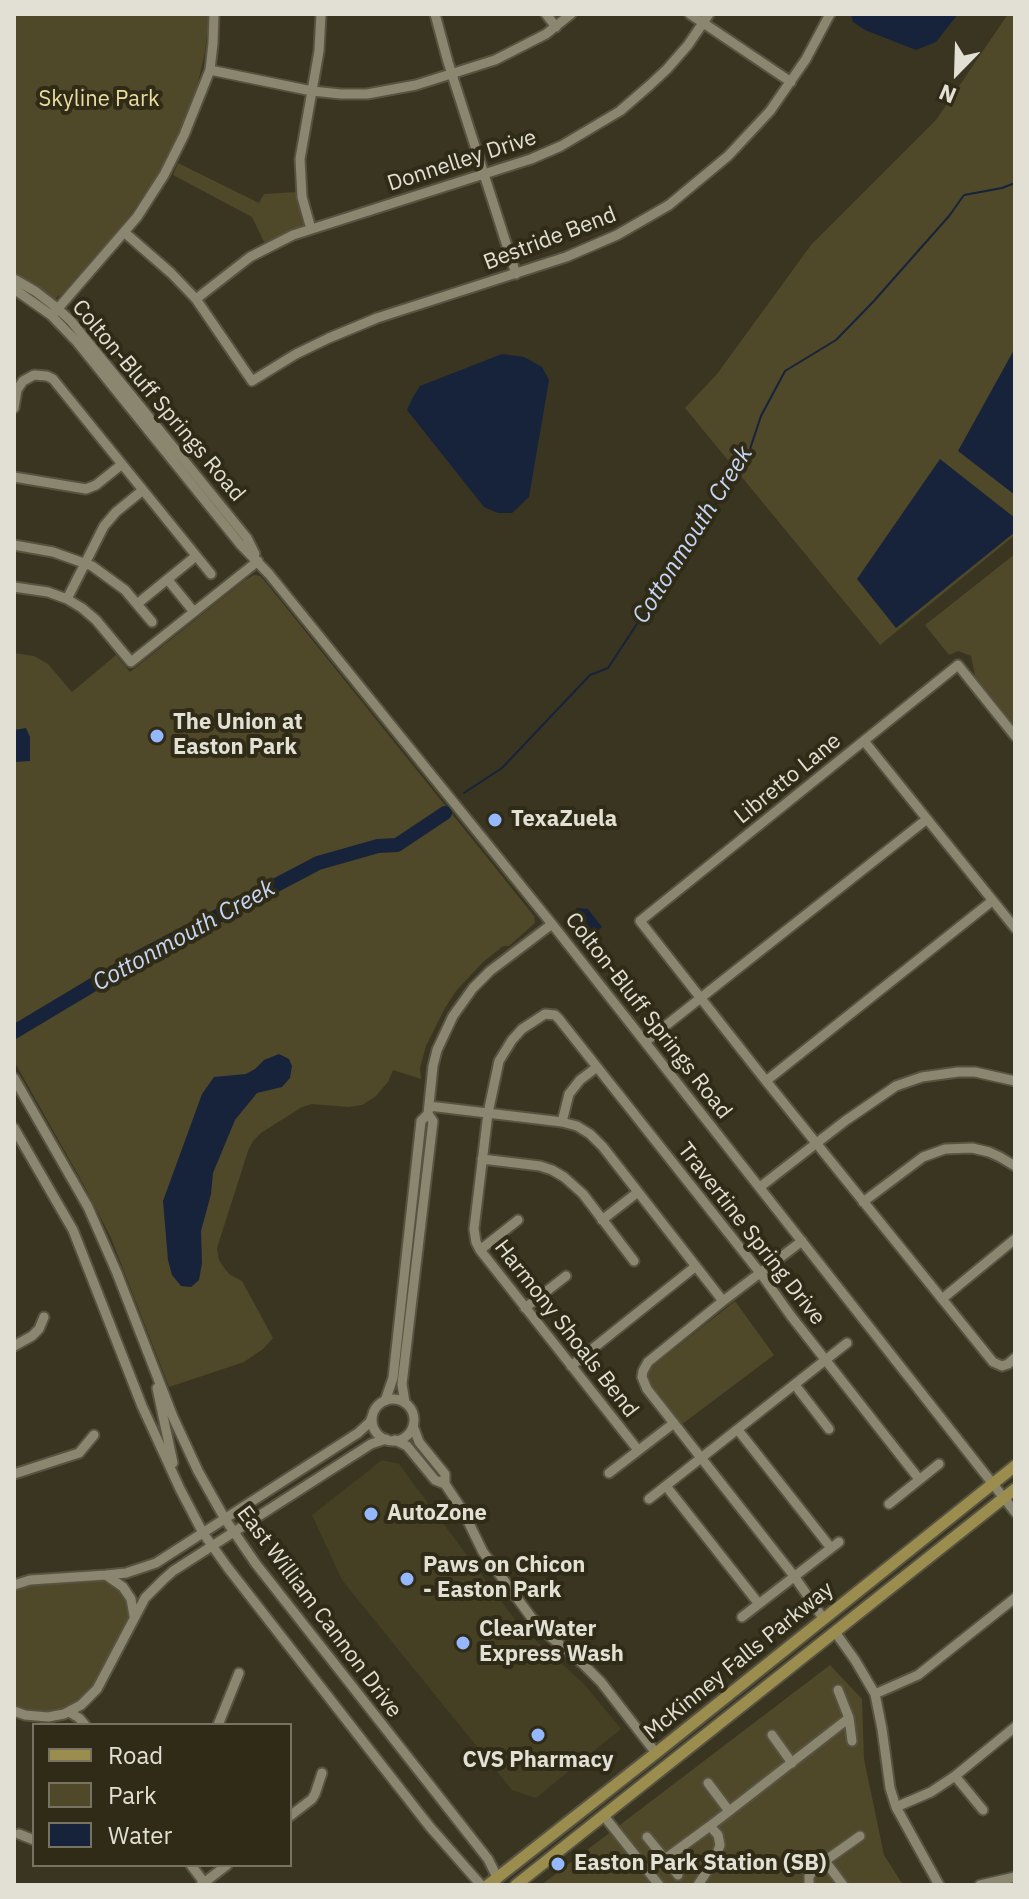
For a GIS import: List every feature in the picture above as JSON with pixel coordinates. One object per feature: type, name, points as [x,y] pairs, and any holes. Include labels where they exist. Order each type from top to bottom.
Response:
[{"type":"main road","name":"McKinney Falls Parkway","points":[[493,1882],[1015,1466]]},
{"type":"main road","name":"McKinney Falls Parkway","points":[[516,1885],[1015,1489]]},
{"type":"main road","points":[[823,1618],[835,1632]]},
{"type":"street","points":[[54,312],[124,232],[151,198],[164,175],[210,70],[214,14]]},
{"type":"street","points":[[311,229],[302,197],[300,159],[319,51],[321,14]]},
{"type":"street","points":[[435,14],[516,274]]},
{"type":"street","points":[[546,14],[556,27]]},
{"type":"street","points":[[210,70],[312,91],[367,94],[416,85],[495,60],[546,34],[571,14]]},
{"type":"street","points":[[690,14],[706,19],[791,82]]},
{"type":"street","name":"Bestride Bend","points":[[196,299],[252,381],[296,354],[377,318],[516,274],[601,243],[669,205],[748,136],[791,82],[830,14]]},
{"type":"street","name":"Donnelley Drive","points":[[196,299],[250,257],[274,244],[311,229],[485,175],[561,146],[620,111],[667,69],[706,19]]},
{"type":"street","points":[[124,232],[196,299]]},
{"type":"street","name":"Colton-Bluff Springs Road","points":[[14,279],[35,291],[101,356],[247,538],[258,561],[552,924],[1015,1512]]},
{"type":"street","name":"Colton-Bluff Springs Road","points":[[14,289],[54,312]]},
{"type":"street","points":[[14,408],[17,390],[23,381],[34,375],[47,376],[58,385],[211,574]]},
{"type":"street","points":[[14,477],[86,489],[121,465]]},
{"type":"street","points":[[67,599],[104,526],[143,490]]},
{"type":"street","points":[[14,545],[53,552],[99,570],[119,585],[152,622]]},
{"type":"street","points":[[137,604],[196,556]]},
{"type":"street","points":[[14,587],[48,592],[82,608],[131,662],[258,561]]},
{"type":"street","points":[[168,580],[194,612]]},
{"type":"street","name":"Libretto Lane","points":[[701,999],[640,921],[958,665],[1015,736]]},
{"type":"street","points":[[864,741],[1015,928]]},
{"type":"street","points":[[645,1042],[927,819]]},
{"type":"street","points":[[766,1081],[992,901]]},
{"type":"street","points":[[385,1401],[393,1378],[421,1121],[428,1110],[437,1050],[464,999],[490,971],[552,924]]},
{"type":"street","points":[[701,999],[993,1362],[1002,1366],[1015,1358]]},
{"type":"street","name":"Travertine Spring Drive","points":[[551,1014],[559,1019],[761,1274],[919,1479]]},
{"type":"street","name":"Harmony Shoals Bend","points":[[551,1014],[541,1015],[522,1029],[499,1061],[482,1159],[474,1229],[476,1242],[638,1450]]},
{"type":"street","points":[[562,1122],[569,1094],[580,1080],[597,1067]]},
{"type":"street","points":[[760,1187],[896,1086],[922,1077],[958,1072],[975,1072],[1015,1081]]},
{"type":"street","name":"East William Cannon Drive","points":[[15,1080],[104,1240],[185,1443],[225,1519],[256,1564],[488,1859],[493,1882]]},
{"type":"street","points":[[428,1110],[488,1113],[577,1126],[596,1139],[723,1301]]},
{"type":"street","points":[[428,1110],[433,1121],[402,1384],[405,1403],[413,1414],[413,1426],[419,1442],[445,1474],[445,1484],[463,1511],[483,1552],[531,1617],[592,1672],[656,1753]]},
{"type":"street","name":"East William Cannon Drive","points":[[14,1128],[73,1230],[142,1406],[203,1533],[430,1827],[481,1885]]},
{"type":"street","points":[[863,1202],[923,1157],[945,1149],[972,1148],[989,1152],[1015,1166]]},
{"type":"street","points":[[482,1159],[552,1170],[573,1184],[634,1261]]},
{"type":"street","points":[[602,1220],[638,1192]]},
{"type":"street","points":[[480,1250],[518,1220]]},
{"type":"street","points":[[942,1299],[1015,1239]]},
{"type":"street","points":[[802,1241],[645,1366],[643,1382],[794,1576],[823,1618]]},
{"type":"street","points":[[571,1366],[696,1266]]},
{"type":"street","points":[[525,1308],[566,1276]]},
{"type":"street","points":[[14,1346],[32,1336],[44,1317]]},
{"type":"street","name":"East William Cannon Drive","points":[[144,1340],[180,1489]]},
{"type":"street","points":[[649,1499],[847,1343]]},
{"type":"street","points":[[795,1385],[829,1429]]},
{"type":"street","points":[[14,1585],[30,1580],[126,1573],[156,1563],[358,1433],[370,1422],[378,1405],[393,1399],[405,1403]]},
{"type":"street","points":[[372,1417],[376,1432],[407,1446],[435,1480],[445,1484]]},
{"type":"street","points":[[609,1473],[674,1423]]},
{"type":"street","points":[[14,1711],[48,1717],[69,1712],[81,1705],[97,1689],[145,1598],[173,1571],[371,1444],[407,1435],[413,1426]]},
{"type":"street","points":[[738,1430],[835,1545],[742,1617]]},
{"type":"street","points":[[14,1474],[79,1453],[94,1435]]},
{"type":"street","points":[[889,1504],[939,1464]]},
{"type":"street","points":[[666,1486],[759,1604]]},
{"type":"street","points":[[106,1575],[128,1593],[134,1616]]},
{"type":"street","points":[[875,1694],[918,1675],[1015,1598]]},
{"type":"street","points":[[835,1632],[875,1694],[890,1788],[896,1807],[939,1885]]},
{"type":"street","points":[[219,1723],[239,1673]]},
{"type":"street","points":[[838,1690],[849,1718],[852,1741]]},
{"type":"street","points":[[81,1705],[84,1723]]},
{"type":"street","points":[[69,1712],[84,1723]]},
{"type":"street","points":[[665,1859],[849,1718]]},
{"type":"street","points":[[896,1807],[931,1792],[955,1776],[1015,1727]]},
{"type":"street","points":[[772,1735],[792,1763]]},
{"type":"street","points":[[292,1814],[312,1799],[322,1773]]},
{"type":"street","points":[[955,1776],[983,1810]]},
{"type":"street","points":[[708,1783],[729,1811]]},
{"type":"street","points":[[604,1816],[659,1885]]},
{"type":"street","points":[[698,1885],[720,1845],[718,1835],[710,1826]]},
{"type":"street","points":[[19,1834],[32,1839]]},
{"type":"street","points":[[809,1885],[809,1876],[860,1836]]},
{"type":"street","points":[[647,1837],[678,1875]]},
{"type":"street","points":[[825,1861],[843,1885]]},
{"type":"street","points":[[192,1867],[204,1884],[225,1867]]},
{"type":"street","points":[[980,1885],[1015,1877]]},
{"type":"shaded area","points":[[382,1460],[399,1464],[519,1625],[584,1684],[621,1729],[536,1798],[512,1790],[342,1580],[312,1515]]},
{"type":"green space","name":"Skyline Park","points":[[14,14],[209,14],[197,87],[158,174],[128,218],[62,294],[53,300],[14,275]]},
{"type":"green space","points":[[1008,14],[1015,14],[1015,535],[880,645],[685,408],[717,374],[811,245],[936,120]]},
{"type":"green space","points":[[178,163],[259,203],[264,194],[296,192],[304,224],[264,242],[252,217],[173,175]]},
{"type":"green space","points":[[1015,554],[1015,726],[975,676],[971,656],[958,651],[949,655],[925,625]]},
{"type":"green space","points":[[254,575],[264,580],[534,916],[535,923],[509,946],[503,946],[482,963],[456,991],[426,1046],[420,1068],[421,1079],[393,1070],[376,1096],[362,1105],[312,1104],[302,1107],[253,1141],[217,1248],[219,1260],[229,1274],[242,1281],[273,1338],[244,1362],[169,1387],[111,1238],[14,1061],[14,653],[34,656],[48,664],[72,692],[116,655],[130,672]]},
{"type":"green space","points":[[735,1301],[774,1355],[681,1425],[651,1387],[647,1379],[648,1370]]},
{"type":"green space","points":[[75,1579],[102,1579],[115,1583],[129,1603],[130,1619],[97,1681],[81,1701],[59,1712],[18,1709],[14,1707],[14,1590]]},
{"type":"green space","points":[[830,1665],[862,1699],[864,1759],[884,1855],[903,1885],[541,1885]]},
{"type":"water","points":[[851,14],[958,14],[936,42],[916,50],[865,30],[853,22]]},
{"type":"water","points":[[1015,348],[1015,495],[958,451]]},
{"type":"water","points":[[502,354],[524,357],[542,367],[549,380],[529,497],[512,513],[498,513],[484,507],[407,410],[420,386]]},
{"type":"water","points":[[940,459],[1015,518],[1015,532],[896,628],[857,579]]},
{"type":"water","points":[[26,728],[30,737],[30,761],[14,762],[14,730]]},
{"type":"water","points":[[577,908],[588,909],[602,927],[591,936],[572,913]]},
{"type":"water","points":[[279,1054],[289,1059],[292,1066],[290,1078],[282,1087],[257,1093],[235,1120],[213,1173],[201,1231],[199,1280],[191,1287],[181,1286],[172,1275],[168,1260],[163,1201],[202,1094],[214,1077],[246,1074],[264,1060]]},
{"type":"waterway","name":"Cottonmouth Creek","points":[[464,793],[502,768],[590,675],[608,668],[748,455],[761,416],[785,371],[836,340],[949,216],[964,195],[1015,183]]},
{"type":"waterway","name":"Cottonmouth Creek","points":[[14,1032],[136,959],[318,863],[378,846],[397,845],[445,813]]},
{"type":"place","name":"The Union at Easton Park","points":[[157,736]]},
{"type":"place","name":"TexaZuela","points":[[495,820]]},
{"type":"place","name":"AutoZone","points":[[371,1514]]},
{"type":"place","name":"Paws on Chicon - Easton Park","points":[[407,1579]]},
{"type":"place","name":"ClearWater Express Wash","points":[[463,1643]]},
{"type":"place","name":"CVS Pharmacy","points":[[538,1735]]},
{"type":"place","name":"Easton Park Station (SB)","points":[[558,1864]]}]
